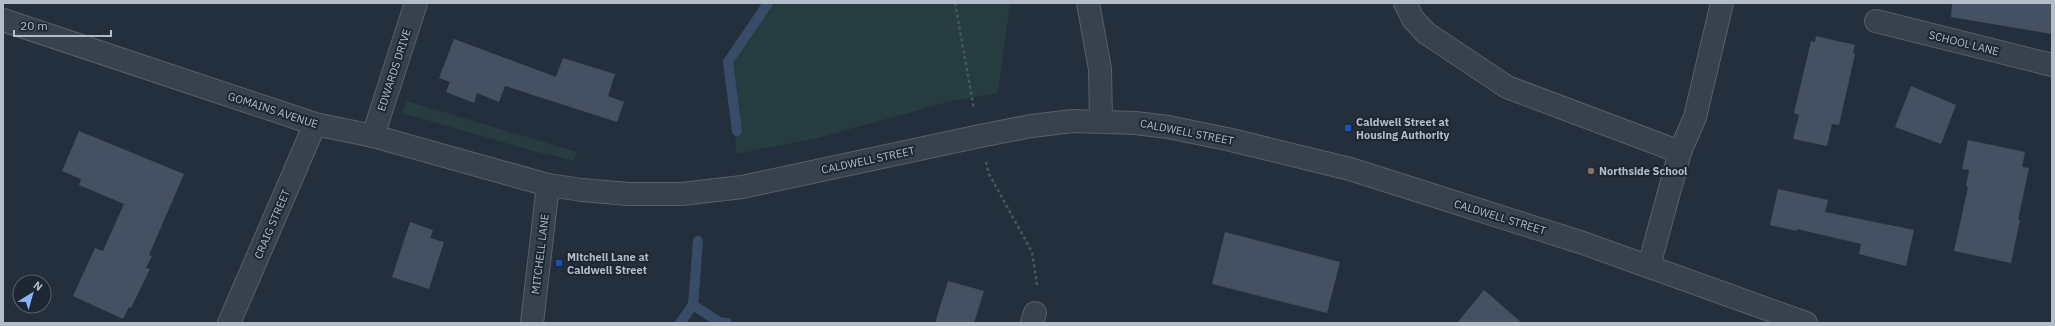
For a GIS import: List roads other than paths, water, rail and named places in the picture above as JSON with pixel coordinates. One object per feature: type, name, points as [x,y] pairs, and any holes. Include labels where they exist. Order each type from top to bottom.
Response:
[{"type":"street","name":"EDWARDS DRIVE","points":[[373,136],[416,3]]},
{"type":"street","points":[[1088,3],[1100,69],[1101,121]]},
{"type":"street","points":[[1405,3],[1413,19],[1426,33],[1507,87],[1680,152]]},
{"type":"street","points":[[1648,266],[1680,152],[1695,116],[1722,3]]},
{"type":"street","name":"GOMAINS AVENUE","points":[[3,20],[314,124],[373,136],[548,185]]},
{"type":"street","name":"SCHOOL LANE","points":[[1876,21],[2052,65]]},
{"type":"street","name":"CALDWELL STREET","points":[[548,185],[628,194],[682,194],[742,187],[1031,126],[1073,121],[1101,121],[1168,127],[1227,139],[1350,170],[1583,243],[1806,323]]},
{"type":"street","name":"CRAIG STREET","points":[[229,323],[314,124]]},
{"type":"street","name":"MITCHELL LANE","points":[[532,323],[548,185]]},
{"type":"waterway","points":[[737,131],[728,62],[768,3]]},
{"type":"waterway","points":[[680,323],[693,305],[698,241]]},
{"type":"waterway","points":[[693,305],[719,322],[727,323]]},
{"type":"place","name":"Caldwell Street at Housing Authority","points":[[1348,128]]},
{"type":"place","name":"Northside School","points":[[1591,171]]},
{"type":"place","name":"Mitchell Lane at Caldwell Street","points":[[559,263]]}]
